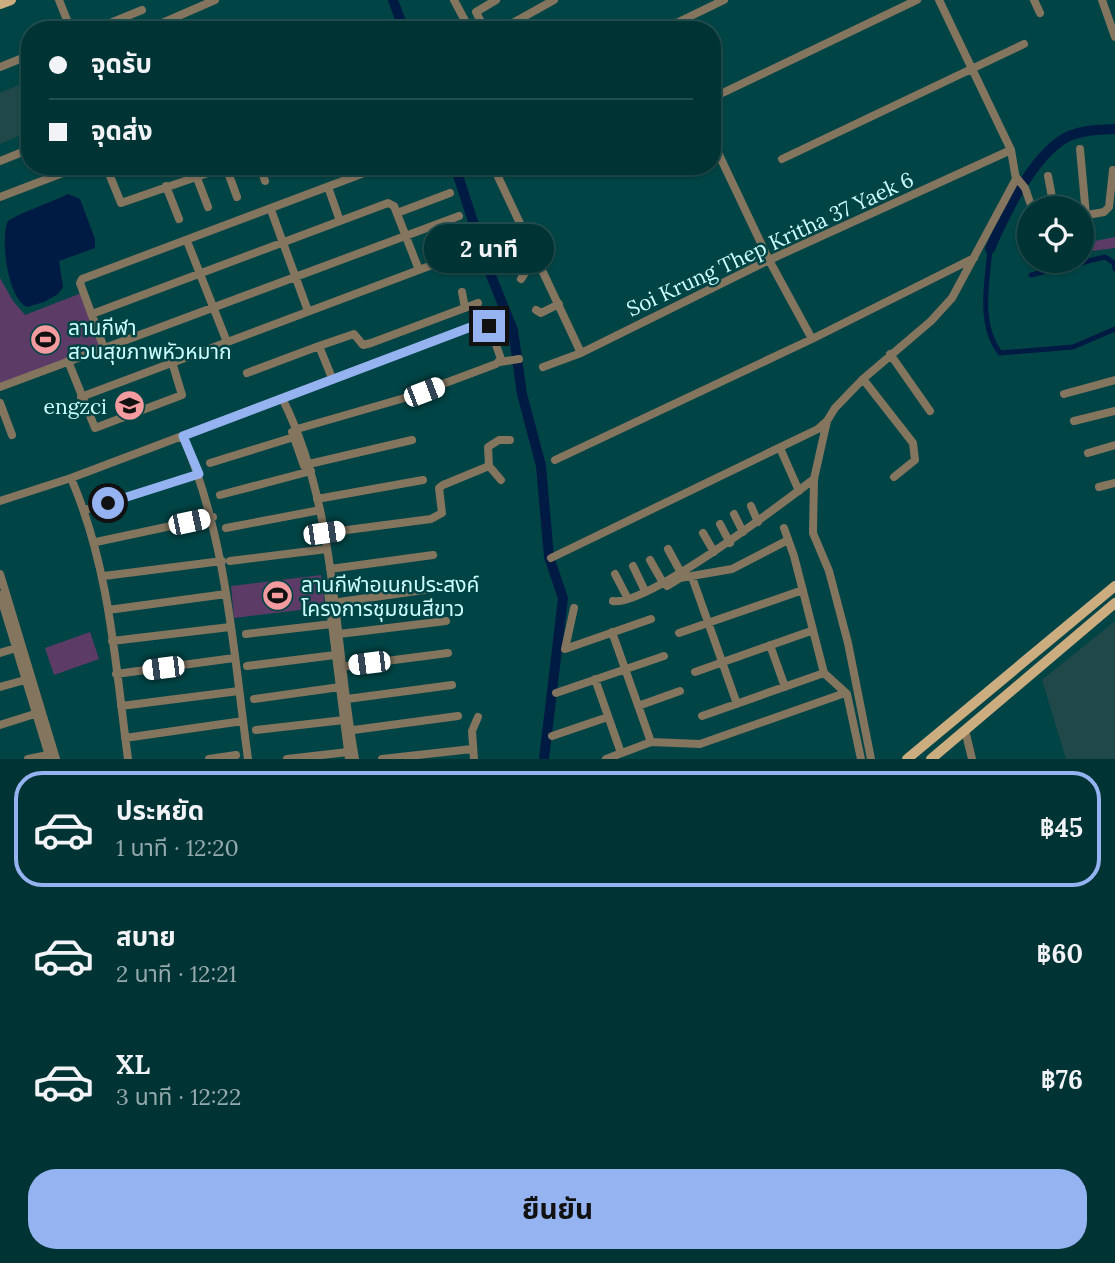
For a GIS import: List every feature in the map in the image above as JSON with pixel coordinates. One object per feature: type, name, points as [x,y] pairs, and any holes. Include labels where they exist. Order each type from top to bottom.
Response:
[{"type":"main road","points":[[0,4],[11,0]]},
{"type":"main road","points":[[907,759],[1115,586]]},
{"type":"main road","points":[[931,759],[1115,603]]},
{"type":"street","points":[[59,0],[67,21]]},
{"type":"street","points":[[168,21],[215,0]]},
{"type":"street","points":[[454,0],[465,21]]},
{"type":"street","points":[[480,21],[476,12],[496,0]]},
{"type":"street","points":[[516,21],[554,0]]},
{"type":"street","points":[[681,21],[724,0]]},
{"type":"street","points":[[721,94],[918,0]]},
{"type":"street","points":[[939,0],[1011,150],[1027,196]]},
{"type":"street","points":[[1034,0],[1040,13]]},
{"type":"street","points":[[1102,0],[1115,37]]},
{"type":"street","points":[[115,21],[142,10]]},
{"type":"street","points":[[782,159],[1024,44]]},
{"type":"street","points":[[0,67],[21,59]]},
{"type":"street","points":[[1080,149],[1083,196]]},
{"type":"street","name":"Soi Krung Thep Kritha 37 Yaek 6","points":[[543,367],[581,353],[769,260],[1011,150]]},
{"type":"street","points":[[0,161],[21,153]]},
{"type":"street","points":[[721,159],[769,260],[812,339]]},
{"type":"street","points":[[1094,213],[1110,207],[1114,170]]},
{"type":"street","points":[[0,197],[57,175]]},
{"type":"street","points":[[192,175],[208,207]]},
{"type":"street","points":[[110,176],[121,203],[203,175]]},
{"type":"street","points":[[230,175],[237,197]]},
{"type":"street","points":[[263,175],[265,181]]},
{"type":"street","points":[[104,348],[80,283],[82,279],[359,175]]},
{"type":"street","points":[[497,175],[581,353]]},
{"type":"street","points":[[1048,176],[1052,196]]},
{"type":"street","points":[[871,759],[848,643],[829,571],[813,534],[814,479],[827,421],[835,408],[863,379],[941,310],[1021,182]]},
{"type":"street","points":[[166,186],[179,219]]},
{"type":"street","points":[[328,187],[340,221]]},
{"type":"street","points":[[397,213],[450,193]]},
{"type":"street","points":[[92,314],[388,203],[392,203],[397,213],[419,270]]},
{"type":"street","points":[[271,210],[308,311]]},
{"type":"street","points":[[0,387],[459,216]]},
{"type":"street","points":[[81,397],[419,270],[478,252],[525,232]]},
{"type":"street","points":[[187,241],[227,342]]},
{"type":"street","points":[[555,460],[812,339],[974,258]]},
{"type":"street","points":[[522,279],[528,268],[539,262]]},
{"type":"street","points":[[462,292],[465,309]]},
{"type":"street","points":[[247,373],[354,334],[363,345],[371,344],[478,303]]},
{"type":"street","points":[[536,310],[541,313],[559,304]]},
{"type":"street","points":[[0,501],[71,478],[484,322],[489,326],[500,362]]},
{"type":"street","points":[[319,346],[332,378]]},
{"type":"street","points":[[890,354],[930,411]]},
{"type":"street","points":[[210,463],[515,359]]},
{"type":"street","points":[[68,362],[95,428],[183,394],[172,362]]},
{"type":"street","points":[[863,379],[913,443],[915,460],[894,477]]},
{"type":"street","points":[[1064,394],[1115,380]]},
{"type":"street","points":[[280,399],[308,469],[324,533],[332,603],[339,634],[340,687],[348,731]]},
{"type":"street","points":[[0,403],[12,435]]},
{"type":"street","points":[[1074,421],[1115,411]]},
{"type":"street","points":[[551,558],[827,421]]},
{"type":"street","points":[[183,436],[199,474],[226,561],[226,594],[248,759]]},
{"type":"street","points":[[220,495],[412,440]]},
{"type":"street","points":[[502,480],[489,466],[488,447],[499,440],[510,440]]},
{"type":"street","points":[[1088,453],[1115,445]]},
{"type":"street","points":[[779,447],[799,491]]},
{"type":"street","points":[[324,533],[436,517],[443,510],[440,487],[489,466]]},
{"type":"street","points":[[287,759],[351,757],[347,699],[335,655],[330,569],[315,511],[308,469]]},
{"type":"street","points":[[85,510],[199,474]]},
{"type":"street","points":[[71,478],[96,542],[104,576],[128,759]]},
{"type":"street","points":[[665,583],[680,571],[730,543],[814,479]]},
{"type":"street","points":[[317,499],[422,481]]},
{"type":"street","points":[[1099,487],[1115,483]]},
{"type":"street","points":[[751,506],[758,522]]},
{"type":"street","points":[[226,528],[315,511]]},
{"type":"street","points":[[734,514],[743,532]]},
{"type":"street","points":[[96,542],[212,517]]},
{"type":"street","points":[[720,524],[730,543]]},
{"type":"street","points":[[783,528],[803,590],[811,631],[824,673],[845,693],[856,729],[861,759]]},
{"type":"street","points":[[703,533],[713,552]]},
{"type":"street","points":[[613,601],[628,599],[680,578],[732,569],[788,540]]},
{"type":"street","points":[[104,576],[324,549]]},
{"type":"street","points":[[668,549],[680,571]]},
{"type":"street","points":[[330,569],[433,555]]},
{"type":"street","points":[[650,560],[665,583]]},
{"type":"street","points":[[633,566],[645,591]]},
{"type":"street","points":[[0,574],[51,758],[29,759]]},
{"type":"street","points":[[615,574],[628,599]]},
{"type":"street","points":[[692,577],[737,704]]},
{"type":"street","points":[[332,603],[438,588]]},
{"type":"street","points":[[679,633],[803,590]]},
{"type":"street","points":[[0,594],[3,617],[39,712]]},
{"type":"street","points":[[108,610],[226,594]]},
{"type":"street","points":[[574,608],[565,649],[651,619]]},
{"type":"street","points":[[339,634],[446,621]]},
{"type":"street","points":[[246,634],[332,624]]},
{"type":"street","points":[[112,641],[230,627]]},
{"type":"street","points":[[695,672],[811,631]]},
{"type":"street","points":[[612,632],[651,742]]},
{"type":"street","points":[[770,645],[785,687]]},
{"type":"street","points":[[0,653],[16,648]]},
{"type":"street","points":[[340,667],[448,653]]},
{"type":"street","points":[[247,666],[335,655]]},
{"type":"street","points":[[556,692],[664,656]]},
{"type":"street","points":[[116,674],[234,658]]},
{"type":"street","points":[[702,716],[824,673]]},
{"type":"street","points":[[595,679],[621,753]]},
{"type":"street","points":[[0,687],[25,680]]},
{"type":"street","points":[[347,699],[452,685]]},
{"type":"street","points":[[254,699],[340,687]]},
{"type":"street","points":[[121,706],[239,691]]},
{"type":"street","points":[[638,706],[680,691]]},
{"type":"street","points":[[606,759],[651,742],[700,744],[845,693]]},
{"type":"street","points":[[0,724],[39,712]]},
{"type":"street","points":[[348,731],[458,716]]},
{"type":"street","points":[[474,759],[472,732],[478,717]]},
{"type":"street","points":[[552,736],[608,717]]},
{"type":"street","points":[[256,730],[344,720]]},
{"type":"street","points":[[125,738],[243,721]]},
{"type":"street","points":[[965,730],[972,759]]},
{"type":"street","points":[[382,759],[472,748]]},
{"type":"street","points":[[209,759],[236,755]]},
{"type":"shaded area","points":[[21,84],[21,135],[0,144],[0,93]]},
{"type":"shaded area","points":[[1115,237],[1115,248],[1094,251],[1094,241]]},
{"type":"shaded area","points":[[0,278],[13,301],[25,315],[84,292],[103,348],[0,387]]},
{"type":"shaded area","name":"engzci","points":[[136,395],[141,409],[124,417],[119,403]]},
{"type":"shaded area","name":"ลานกีฬาอเนกประสงค์ โครงการชุมชนสีขาว","points":[[321,575],[325,607],[234,618],[231,586]]},
{"type":"shaded area","points":[[1115,621],[1115,759],[1066,759],[1042,680]]},
{"type":"shaded area","points":[[90,632],[99,659],[54,675],[45,648]]},
{"type":"water","points":[[68,194],[80,199],[95,239],[95,248],[59,261],[63,287],[58,294],[44,302],[27,307],[14,292],[7,267],[5,240],[8,221]]},
{"type":"waterway","points":[[393,0],[401,21]]},
{"type":"waterway","points":[[990,249],[1021,187],[1043,157],[1067,137],[1078,133],[1115,129]]},
{"type":"waterway","points":[[458,175],[488,268],[513,330],[522,394],[541,466],[549,557],[563,598],[544,759]]},
{"type":"waterway","points":[[990,249],[986,316],[993,342],[1000,353],[1073,347],[1115,329]]},
{"type":"waterway","points":[[1031,275],[1105,257],[1114,263],[1115,269]]},
{"type":"place","name":"ลานกีฬา สวนสุขภาพหัวหมาก","points":[[45,339]]},
{"type":"place","name":"engzci","points":[[130,406]]},
{"type":"place","name":"ลานกีฬาอเนกประสงค์ โครงการชุมชนสีขาว","points":[[278,596]]},
{"type":"route","points":[[108,503],[199,474],[183,436],[484,322],[489,326]]}]
